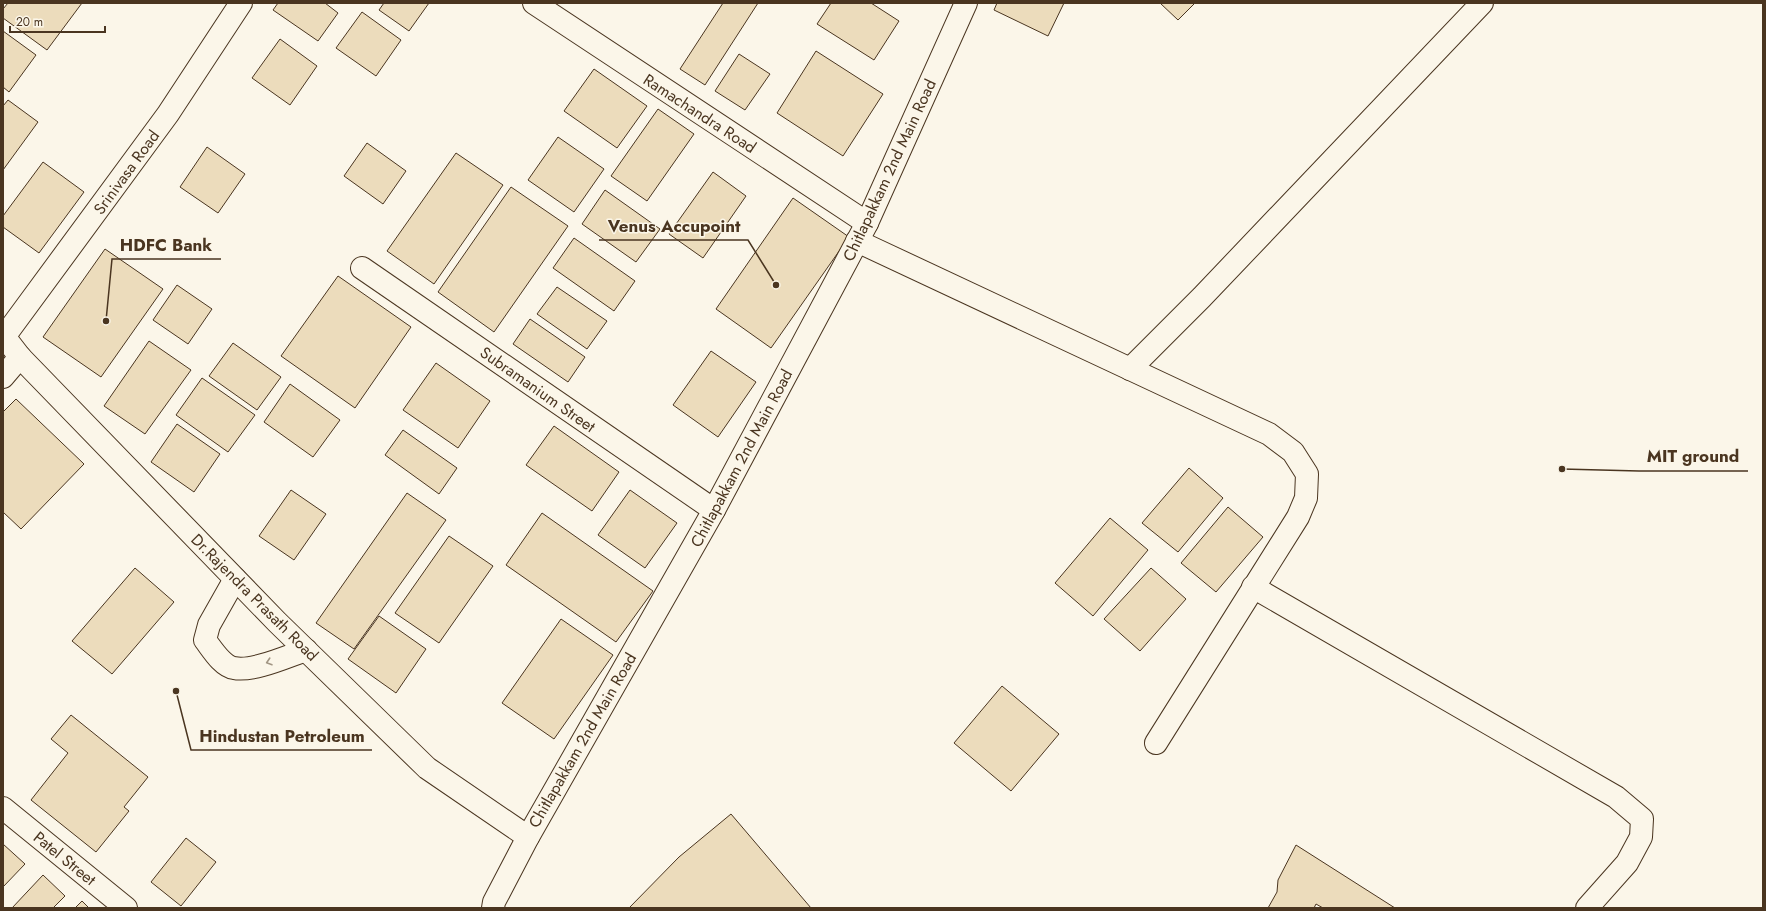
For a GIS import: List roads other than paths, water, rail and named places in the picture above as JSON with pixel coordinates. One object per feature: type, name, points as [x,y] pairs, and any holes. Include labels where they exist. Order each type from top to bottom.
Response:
[{"type":"street","name":"Srinivasa Road","points":[[4,336],[168,114],[241,3]]},
{"type":"street","name":"Ramachandra Road","points":[[534,3],[862,232],[1130,369],[1268,434],[1293,452],[1307,474],[1306,498],[1298,517],[1156,743]]},
{"type":"street","name":"Chitlapakkam 2nd Main Road","points":[[492,906],[528,837],[714,510],[862,232],[966,3]]},
{"type":"street","points":[[1130,369],[1207,291],[1482,3]]},
{"type":"street","name":"Subramanium Street","points":[[362,268],[714,510]]},
{"type":"street","name":"Dr.Rajendra Prasath Road","points":[[4,336],[20,357],[235,579],[428,768],[528,837]]},
{"type":"street","points":[[3,377],[20,357]]},
{"type":"street","points":[[235,579],[209,625],[205,640],[223,661],[233,668],[244,668],[256,666],[306,650]]},
{"type":"street","points":[[1253,587],[1616,797],[1642,819],[1641,837],[1627,863],[1587,908]]},
{"type":"street","name":"Patel Street","points":[[3,808],[126,908]]},
{"type":"place","name":"Venus Accupoint","points":[[776,285]]},
{"type":"place","name":"HDFC Bank","points":[[106,321]]},
{"type":"place","name":"MIT ground","points":[[1562,469]]},
{"type":"place","name":"Hindustan Petroleum","points":[[176,691]]}]
